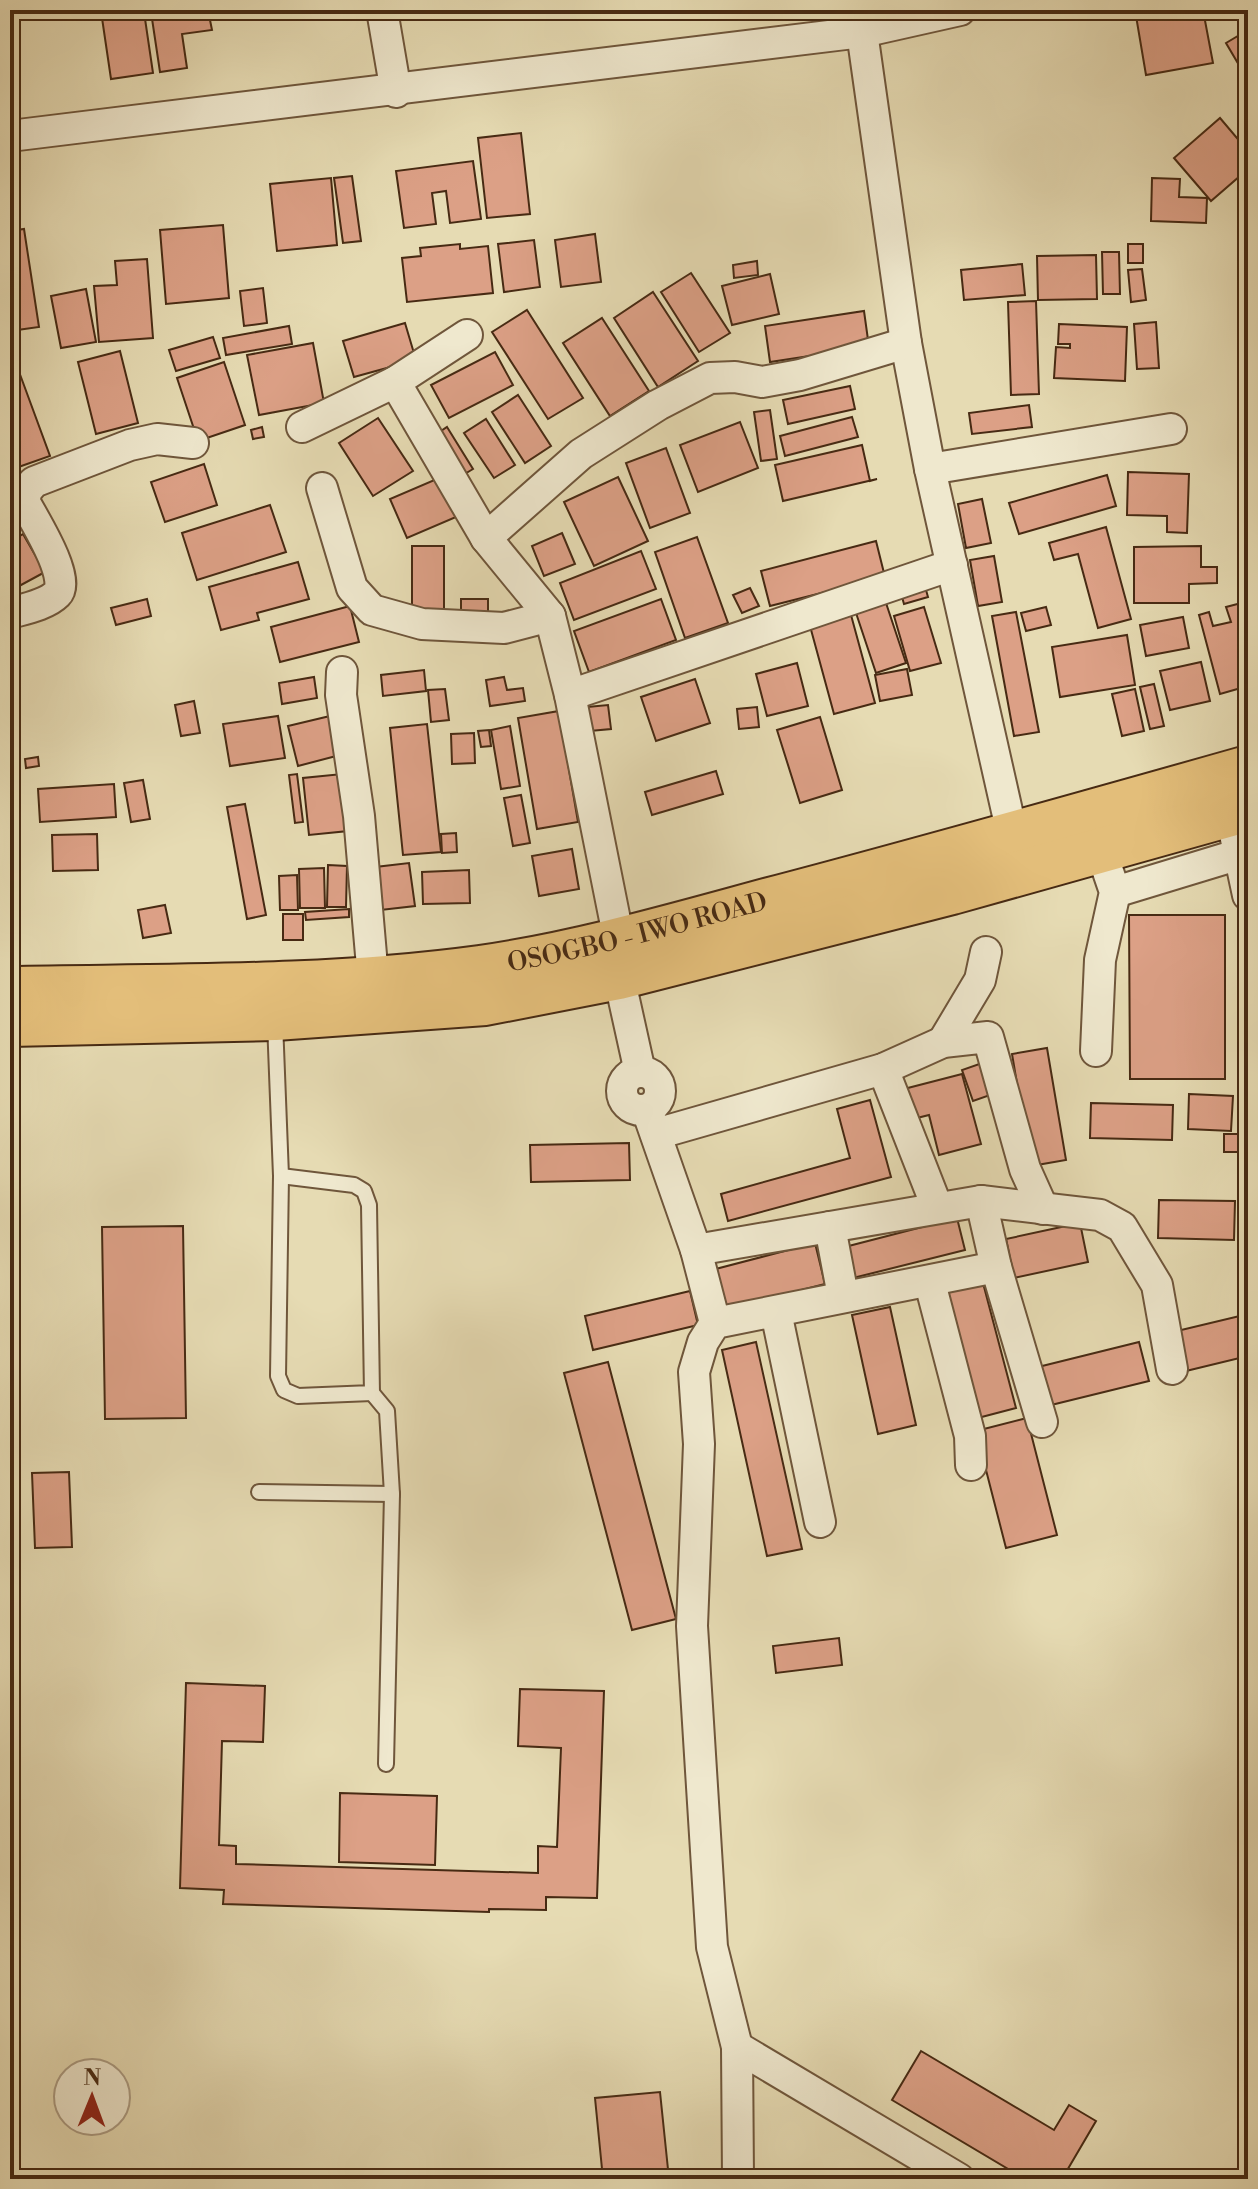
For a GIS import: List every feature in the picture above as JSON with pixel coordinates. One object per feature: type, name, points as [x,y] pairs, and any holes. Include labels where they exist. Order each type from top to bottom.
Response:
[{"type":"main road","name":"OSOGBO - IWO ROAD","points":[[10,989],[102,1004],[275,1018],[485,1003],[619,958],[1017,853],[1248,768]]},
{"type":"main road","name":"OSOGBO - IWO ROAD","points":[[1017,853],[1100,848],[1239,826]]},
{"type":"main road","name":"OSOGBO - IWO ROAD","points":[[10,1024],[102,1004],[479,968],[619,958]]},
{"type":"street","points":[[382,10],[396,92]]},
{"type":"street","points":[[10,136],[396,92],[862,32],[960,10]]},
{"type":"street","points":[[862,32],[906,343],[930,469],[1017,853]]},
{"type":"street","points":[[302,427],[395,382],[467,335]]},
{"type":"street","points":[[486,538],[581,454],[658,405],[710,378],[775,379],[906,343]]},
{"type":"street","points":[[395,382],[486,538],[550,616],[570,695],[640,1072],[628,1077],[623,1096],[629,1106],[651,1122],[696,1250],[715,1323],[703,1342],[694,1372],[699,1444],[692,1626],[712,1947],[737,2047],[738,2179]]},
{"type":"street","points":[[930,469],[1171,429]]},
{"type":"street","points":[[10,613],[41,603],[58,593],[61,585],[61,571],[24,501],[27,490],[34,482],[130,445],[157,439],[193,443]]},
{"type":"street","points":[[322,488],[352,588],[372,610],[422,624],[504,628],[550,616]]},
{"type":"street","points":[[570,695],[952,565]]},
{"type":"street","points":[[342,672],[341,695],[359,816],[373,978]]},
{"type":"street","points":[[1115,892],[1239,826],[1248,895]]},
{"type":"street","points":[[1096,1051],[1100,960],[1115,892],[1100,848]]},
{"type":"street","points":[[943,1042],[980,980],[986,952]]},
{"type":"street","points":[[651,1122],[883,1069],[943,1042],[988,1037],[1025,1169],[1043,1209]]},
{"type":"street","points":[[883,1069],[937,1207]]},
{"type":"street","points":[[981,1201],[996,1267],[1042,1422]]},
{"type":"street","points":[[696,1250],[981,1201],[1100,1215],[1122,1227],[1157,1285],[1172,1369]]},
{"type":"street","points":[[830,1227],[843,1296]]},
{"type":"street","points":[[715,1323],[843,1296],[930,1283],[996,1267]]},
{"type":"street","points":[[930,1283],[970,1436],[971,1465]]},
{"type":"street","points":[[776,1312],[820,1522]]},
{"type":"street","points":[[737,2047],[959,2179]]},
{"type":"lane","points":[[275,1018],[281,1176],[278,1376],[284,1390],[298,1396],[372,1393]]},
{"type":"lane","points":[[281,1176],[354,1185],[364,1191],[369,1205],[372,1393],[387,1411],[392,1494],[386,1764]]},
{"type":"lane","points":[[259,1492],[392,1494]]},
{"type":"building","points":[[208,10],[212,30],[182,34],[187,68],[160,72],[151,12]]},
{"type":"building","points":[[1135,10],[1203,10],[1213,63],[1146,75]]},
{"type":"building","points":[[144,12],[153,73],[111,79],[102,18]]},
{"type":"building","points":[[1248,30],[1248,76],[1246,77],[1226,43]]},
{"type":"building","points":[[1220,118],[1248,151],[1248,169],[1211,201],[1174,158]]},
{"type":"building","points":[[521,133],[530,214],[487,218],[478,138]]},
{"type":"building","points":[[473,161],[481,219],[450,223],[446,191],[432,193],[436,224],[404,228],[396,171]]},
{"type":"building","points":[[352,176],[361,241],[343,243],[334,178]]},
{"type":"building","points":[[331,178],[337,245],[277,251],[270,184]]},
{"type":"building","points":[[1152,178],[1180,179],[1179,197],[1207,198],[1206,223],[1151,221]]},
{"type":"building","points":[[223,225],[229,298],[166,304],[160,230]]},
{"type":"building","points":[[24,229],[39,327],[10,331],[10,231]]},
{"type":"building","points":[[595,234],[601,282],[561,287],[555,240]]},
{"type":"building","points":[[534,240],[540,287],[504,292],[498,244]]},
{"type":"building","points":[[460,244],[460,249],[488,246],[493,293],[407,302],[402,258],[421,256],[420,248]]},
{"type":"building","points":[[1128,244],[1143,244],[1143,263],[1128,263]]},
{"type":"building","points":[[1102,252],[1119,252],[1120,294],[1103,294]]},
{"type":"building","points":[[1096,255],[1097,299],[1038,300],[1037,256]]},
{"type":"building","points":[[147,259],[153,338],[99,342],[94,286],[117,285],[115,261]]},
{"type":"building","points":[[757,261],[758,275],[734,278],[733,265]]},
{"type":"building","points":[[1022,264],[1025,295],[964,300],[961,270]]},
{"type":"building","points":[[1142,269],[1146,300],[1131,302],[1128,270]]},
{"type":"building","points":[[691,273],[730,333],[699,352],[661,292]]},
{"type":"building","points":[[770,274],[779,314],[732,325],[722,286]]},
{"type":"building","points":[[263,288],[267,323],[244,326],[240,291]]},
{"type":"building","points":[[86,289],[96,342],[61,348],[51,296]]},
{"type":"building","points":[[653,292],[698,361],[658,387],[614,318]]},
{"type":"building","points":[[1036,301],[1039,394],[1011,395],[1008,302]]},
{"type":"building","points":[[527,310],[583,398],[548,419],[492,332]]},
{"type":"building","points":[[864,311],[869,347],[770,362],[765,326]]},
{"type":"building","points":[[602,318],[649,391],[610,416],[563,343]]},
{"type":"building","points":[[1156,322],[1159,368],[1137,369],[1134,324]]},
{"type":"building","points":[[405,323],[416,360],[354,377],[343,341]]},
{"type":"building","points":[[1059,324],[1127,327],[1125,381],[1054,378],[1056,347],[1070,348],[1070,344],[1058,344]]},
{"type":"building","points":[[289,326],[292,344],[226,355],[223,338]]},
{"type":"building","points":[[213,337],[220,358],[176,371],[169,350]]},
{"type":"building","points":[[313,343],[324,403],[259,415],[247,355]]},
{"type":"building","points":[[120,351],[138,423],[96,434],[78,362]]},
{"type":"building","points":[[495,352],[513,385],[449,418],[431,385]]},
{"type":"building","points":[[224,362],[245,425],[198,441],[177,378]]},
{"type":"building","points":[[18,369],[50,456],[10,470],[10,372]]},
{"type":"building","points":[[850,386],[855,409],[788,424],[783,400]]},
{"type":"building","points":[[518,395],[551,446],[525,463],[492,412]]},
{"type":"building","points":[[1029,405],[1032,427],[972,434],[969,413]]},
{"type":"building","points":[[770,410],[777,459],[761,461],[754,412]]},
{"type":"building","points":[[852,417],[858,437],[785,456],[780,436]]},
{"type":"building","points":[[378,418],[413,471],[373,496],[339,443]]},
{"type":"building","points":[[486,419],[515,465],[494,478],[464,433]]},
{"type":"building","points":[[740,422],[758,468],[698,492],[680,445]]},
{"type":"building","points":[[262,427],[264,437],[253,439],[251,430]]},
{"type":"building","points":[[447,427],[473,469],[458,478],[432,437]]},
{"type":"building","points":[[862,445],[870,481],[783,501],[775,465]]},
{"type":"building","points":[[666,448],[690,513],[650,528],[626,463]]},
{"type":"building","points":[[204,464],[217,505],[165,522],[151,482]]},
{"type":"building","points":[[1128,472],[1189,474],[1187,533],[1167,532],[1167,516],[1127,515]]},
{"type":"building","points":[[1107,475],[1116,506],[1019,534],[1009,503]]},
{"type":"building","points":[[618,477],[648,541],[594,566],[564,502]]},
{"type":"building","points":[[439,478],[456,517],[407,538],[390,499]]},
{"type":"building","points":[[982,499],[991,543],[966,548],[958,504]]},
{"type":"building","points":[[270,505],[286,552],[197,580],[182,533]]},
{"type":"building","points":[[10,513],[20,530],[10,536]]},
{"type":"building","points":[[1106,527],[1131,619],[1098,628],[1078,554],[1054,560],[1049,543]]},
{"type":"building","points":[[562,533],[575,564],[544,576],[532,546]]},
{"type":"building","points":[[23,534],[45,572],[10,591],[10,541]]},
{"type":"building","points":[[697,537],[728,623],[685,638],[655,552]]},
{"type":"building","points":[[876,541],[885,577],[770,606],[761,571]]},
{"type":"building","points":[[412,546],[444,546],[444,614],[412,614]]},
{"type":"building","points":[[1201,546],[1201,567],[1217,567],[1217,583],[1189,584],[1189,603],[1134,603],[1134,547]]},
{"type":"building","points":[[641,551],[656,589],[574,620],[560,583]]},
{"type":"building","points":[[994,556],[1002,602],[978,606],[970,560]]},
{"type":"building","points":[[298,562],[309,599],[257,613],[259,620],[221,630],[209,587]]},
{"type":"building","points":[[924,583],[928,597],[904,604],[900,590]]},
{"type":"building","points":[[750,588],[759,606],[742,613],[733,595]]},
{"type":"building","points":[[147,599],[151,616],[116,625],[111,608]]},
{"type":"building","points":[[461,599],[488,599],[488,618],[461,618]]},
{"type":"building","points":[[661,599],[676,640],[589,672],[574,631]]},
{"type":"building","points":[[885,600],[906,663],[876,673],[855,610]]},
{"type":"building","points":[[1245,602],[1248,686],[1220,694],[1199,615],[1209,612],[1213,626],[1231,622],[1226,607]]},
{"type":"building","points":[[350,606],[359,642],[280,662],[271,627]]},
{"type":"building","points":[[924,607],[941,663],[910,671],[894,616]]},
{"type":"building","points":[[1046,607],[1051,625],[1026,631],[1021,613]]},
{"type":"building","points":[[1016,612],[1039,732],[1014,736],[992,616]]},
{"type":"building","points":[[851,615],[875,703],[834,714],[810,626]]},
{"type":"building","points":[[1183,617],[1189,648],[1146,656],[1140,625]]},
{"type":"building","points":[[1127,635],[1135,685],[1060,697],[1052,647]]},
{"type":"building","points":[[1201,662],[1210,701],[1170,710],[1160,671]]},
{"type":"building","points":[[797,663],[808,706],[767,716],[756,674]]},
{"type":"building","points":[[907,669],[912,695],[880,701],[875,675]]},
{"type":"building","points":[[424,670],[426,691],[383,696],[381,675]]},
{"type":"building","points":[[314,677],[317,698],[282,704],[279,683]]},
{"type":"building","points":[[504,677],[507,690],[523,688],[525,701],[490,706],[486,680]]},
{"type":"building","points":[[695,679],[710,723],[656,741],[641,697]]},
{"type":"building","points":[[1154,684],[1164,726],[1150,729],[1140,687]]},
{"type":"building","points":[[445,689],[449,720],[431,722],[428,690]]},
{"type":"building","points":[[1135,689],[1144,731],[1122,736],[1112,694]]},
{"type":"building","points":[[194,701],[200,733],[181,736],[175,705]]},
{"type":"building","points":[[608,705],[611,729],[579,732],[577,708]]},
{"type":"building","points":[[757,707],[759,727],[739,729],[737,709]]},
{"type":"building","points":[[559,711],[578,822],[537,829],[518,718]]},
{"type":"building","points":[[278,716],[285,758],[230,766],[223,724]]},
{"type":"building","points":[[330,716],[340,755],[298,766],[288,726]]},
{"type":"building","points":[[820,717],[842,790],[800,803],[777,730]]},
{"type":"building","points":[[427,724],[441,852],[403,855],[390,728]]},
{"type":"building","points":[[510,726],[520,786],[501,789],[491,730]]},
{"type":"building","points":[[489,730],[491,746],[481,747],[478,731]]},
{"type":"building","points":[[474,733],[475,763],[452,764],[451,734]]},
{"type":"building","points":[[38,757],[39,766],[26,768],[25,759]]},
{"type":"building","points":[[716,771],[723,794],[652,815],[645,792]]},
{"type":"building","points":[[297,774],[303,822],[295,823],[289,775]]},
{"type":"building","points":[[342,774],[348,831],[309,835],[303,778]]},
{"type":"building","points":[[143,780],[150,819],[131,822],[124,783]]},
{"type":"building","points":[[114,784],[116,817],[40,822],[38,789]]},
{"type":"building","points":[[521,795],[530,843],[513,846],[504,798]]},
{"type":"building","points":[[245,804],[266,915],[247,919],[227,807]]},
{"type":"building","points":[[456,833],[457,852],[442,853],[441,834]]},
{"type":"building","points":[[97,834],[98,870],[53,871],[52,835]]},
{"type":"building","points":[[572,849],[579,889],[539,896],[532,856]]},
{"type":"building","points":[[409,863],[415,906],[372,911],[367,868]]},
{"type":"building","points":[[328,865],[347,866],[346,907],[327,907]]},
{"type":"building","points":[[324,868],[325,908],[300,908],[299,869]]},
{"type":"building","points":[[469,870],[470,903],[423,904],[422,872]]},
{"type":"building","points":[[297,875],[298,910],[280,910],[279,876]]},
{"type":"building","points":[[165,905],[171,933],[143,938],[138,910]]},
{"type":"building","points":[[349,909],[349,917],[306,920],[305,912]]},
{"type":"building","points":[[283,914],[303,914],[303,940],[283,940]]},
{"type":"building","points":[[1129,915],[1225,915],[1225,1079],[1130,1079]]},
{"type":"building","points":[[1047,1048],[1066,1160],[1031,1166],[1012,1054]]},
{"type":"building","points":[[985,1062],[996,1093],[973,1101],[962,1070]]},
{"type":"building","points":[[962,1074],[981,1144],[939,1155],[929,1115],[909,1120],[900,1090]]},
{"type":"building","points":[[1189,1094],[1233,1096],[1231,1131],[1188,1129]]},
{"type":"building","points":[[870,1100],[891,1177],[728,1221],[721,1194],[850,1158],[837,1109]]},
{"type":"building","points":[[1091,1103],[1173,1105],[1172,1140],[1090,1138]]},
{"type":"building","points":[[1224,1134],[1248,1134],[1248,1152],[1224,1152]]},
{"type":"building","points":[[629,1143],[630,1180],[531,1182],[530,1145]]},
{"type":"building","points":[[1159,1200],[1235,1201],[1234,1240],[1158,1238]]},
{"type":"building","points":[[957,1218],[965,1250],[845,1280],[837,1249]]},
{"type":"building","points":[[1080,1223],[1088,1262],[1014,1278],[1006,1239]]},
{"type":"building","points":[[183,1226],[186,1418],[105,1419],[102,1227]]},
{"type":"building","points":[[815,1243],[825,1284],[719,1311],[708,1271]]},
{"type":"building","points":[[983,1283],[1016,1408],[974,1419],[941,1294]]},
{"type":"building","points":[[690,1291],[698,1325],[593,1350],[585,1316]]},
{"type":"building","points":[[890,1307],[916,1425],[878,1434],[852,1315]]},
{"type":"building","points":[[1248,1314],[1248,1356],[1186,1371],[1177,1331]]},
{"type":"building","points":[[756,1342],[802,1549],[767,1556],[722,1350]]},
{"type":"building","points":[[1139,1342],[1149,1381],[1043,1407],[1034,1368]]},
{"type":"building","points":[[608,1362],[676,1619],[632,1630],[564,1373]]},
{"type":"building","points":[[1027,1418],[1057,1535],[1006,1548],[976,1431]]},
{"type":"building","points":[[69,1472],[72,1547],[35,1548],[32,1473]]},
{"type":"building","points":[[839,1638],[842,1665],[776,1673],[773,1646]]},
{"type":"building","points":[[186,1683],[265,1686],[263,1742],[222,1741],[219,1845],[236,1846],[236,1864],[538,1873],[538,1846],[557,1847],[561,1748],[518,1746],[520,1689],[604,1691],[597,1898],[546,1897],[546,1910],[489,1909],[489,1912],[223,1904],[224,1890],[180,1888]]},
{"type":"building","points":[[340,1793],[437,1796],[435,1865],[339,1862]]},
{"type":"building","points":[[921,2051],[1054,2130],[1069,2105],[1096,2121],[1062,2179],[1025,2179],[892,2100]]},
{"type":"building","points":[[660,2092],[669,2179],[603,2179],[595,2098]]}]
